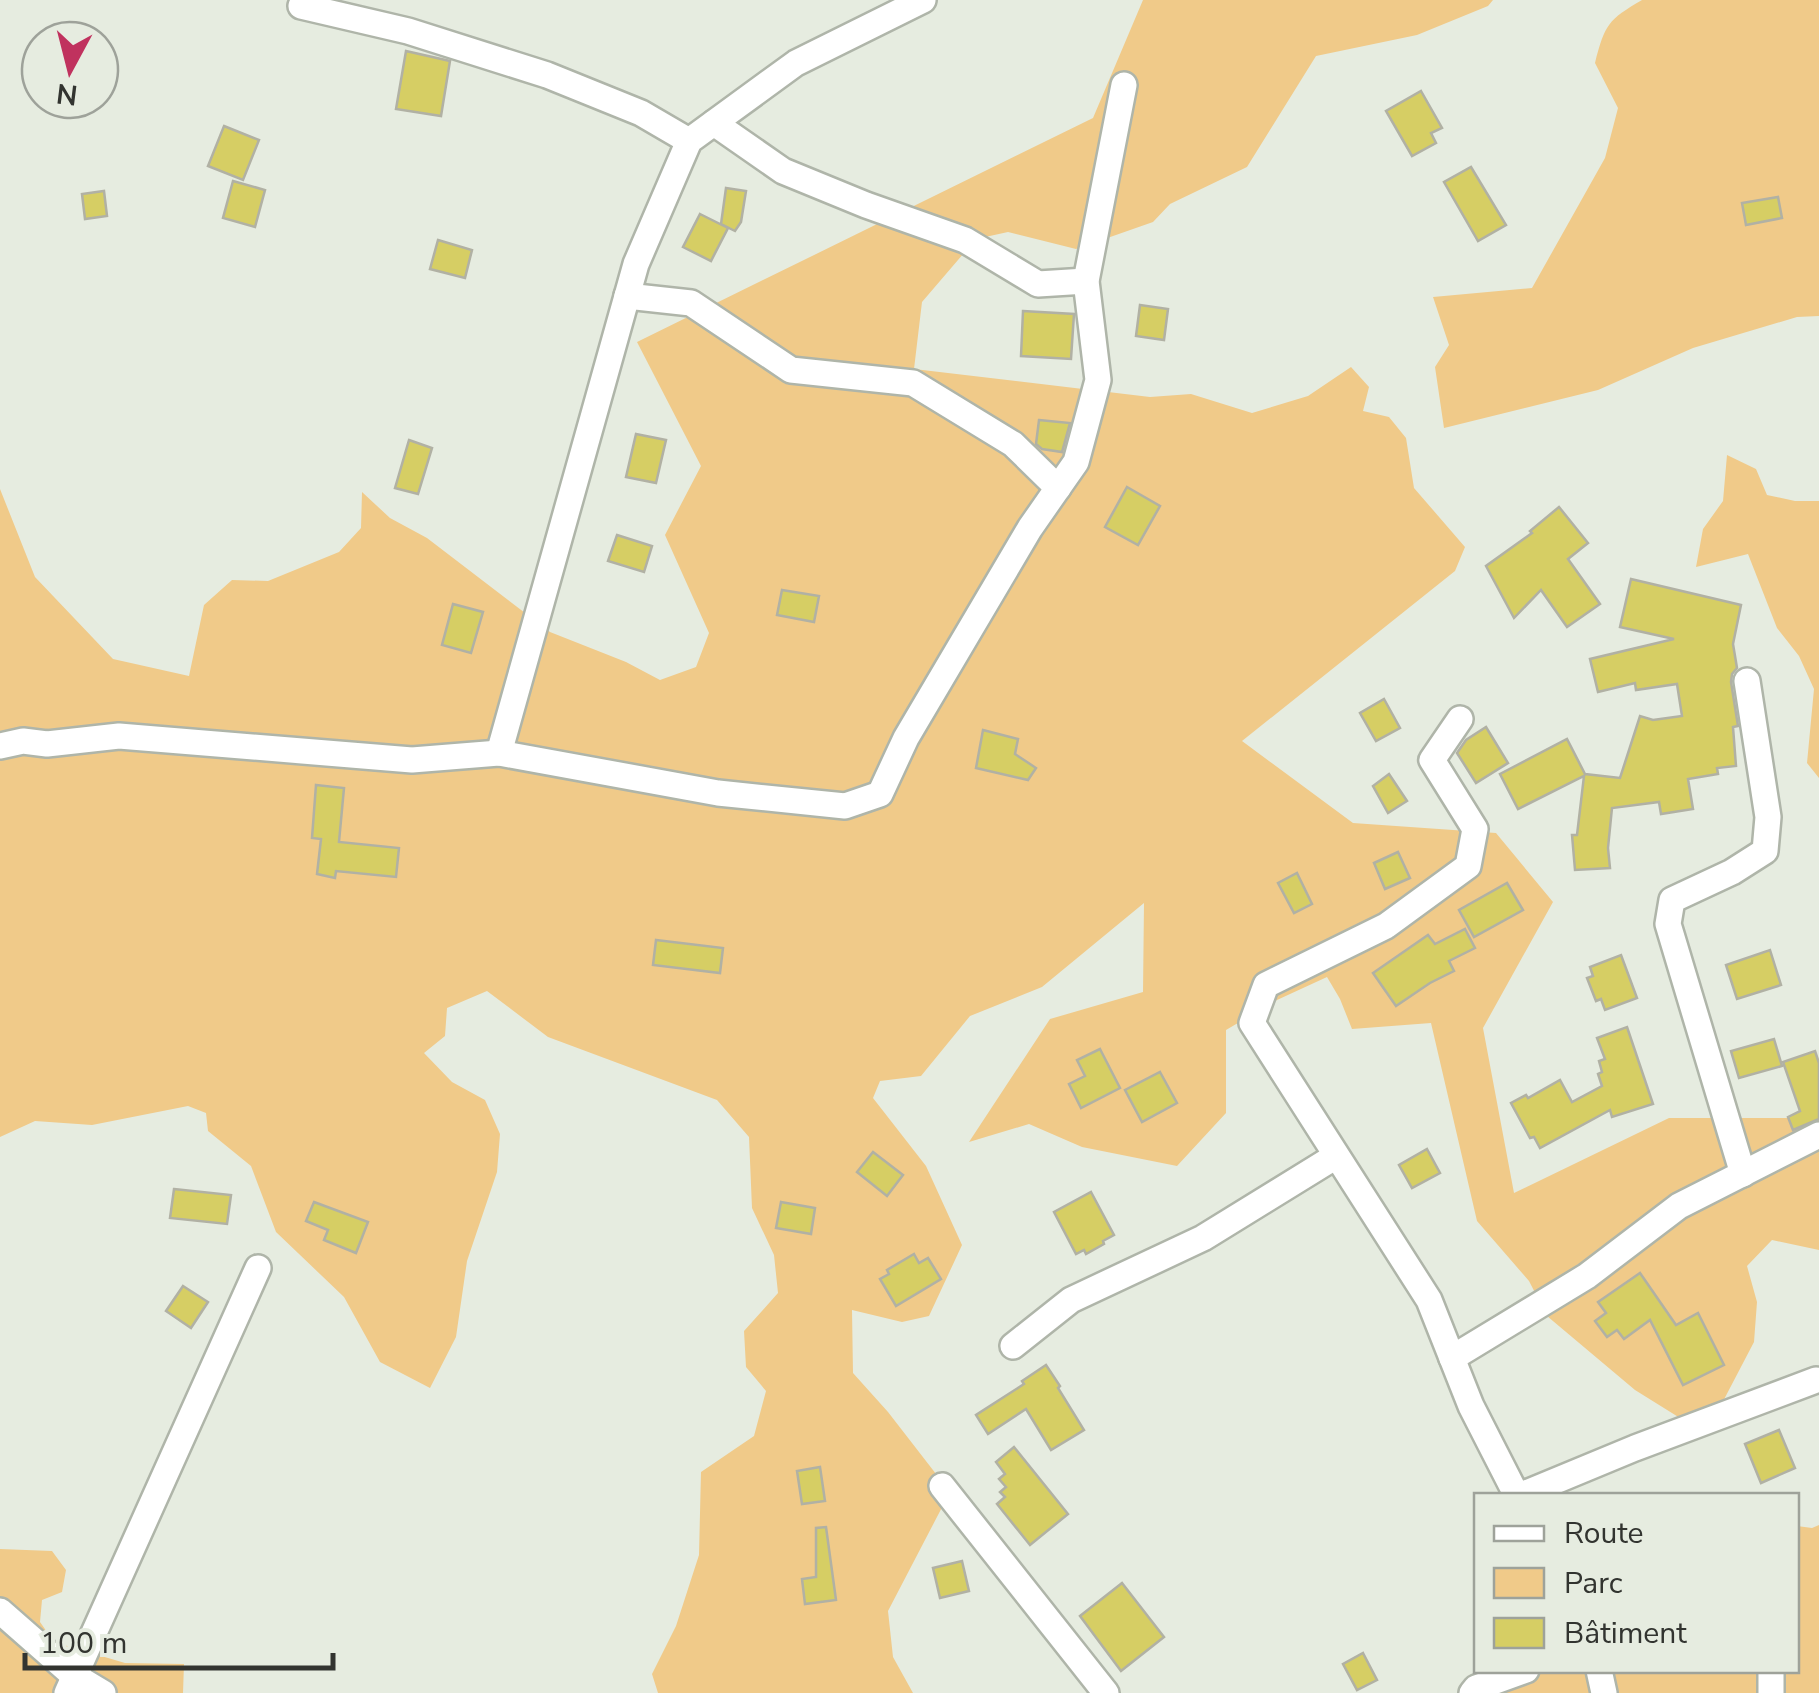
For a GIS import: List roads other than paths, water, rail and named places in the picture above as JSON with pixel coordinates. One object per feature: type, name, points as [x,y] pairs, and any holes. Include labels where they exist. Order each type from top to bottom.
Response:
[{"type":"street","points":[[499,753],[636,264],[688,141],[796,63],[923,0]]},
{"type":"street","points":[[301,6],[408,31],[547,74],[641,112],[688,141]]},
{"type":"street","points":[[0,746],[23,741],[48,744],[120,736],[412,760],[499,753],[718,793],[845,806],[880,794],[906,738],[1030,528],[1076,462],[1098,380],[1086,281],[1124,85]]},
{"type":"street","points":[[714,123],[783,172],[965,240],[1038,284],[1086,281]]},
{"type":"street","points":[[627,296],[691,303],[791,370],[912,384],[1013,444],[1058,488]]},
{"type":"street","points":[[1743,1174],[1668,924],[1672,900],[1732,872],[1765,851],[1768,816],[1747,681]]},
{"type":"street","points":[[1460,719],[1432,760],[1475,829],[1468,866],[1386,926],[1266,985],[1252,1024],[1429,1300],[1472,1406],[1516,1493]]},
{"type":"street","points":[[1452,1358],[1587,1276],[1679,1206],[1819,1135]]},
{"type":"street","points":[[1014,1346],[1070,1300],[1203,1238],[1336,1156]]},
{"type":"street","points":[[70,1684],[258,1268]]},
{"type":"street","points":[[1525,1493],[1816,1380]]},
{"type":"street","points":[[942,1486],[1106,1693]]},
{"type":"street","points":[[0,1611],[70,1684],[102,1693]]},
{"type":"street","points":[[1472,1693],[1518,1673]]}]
